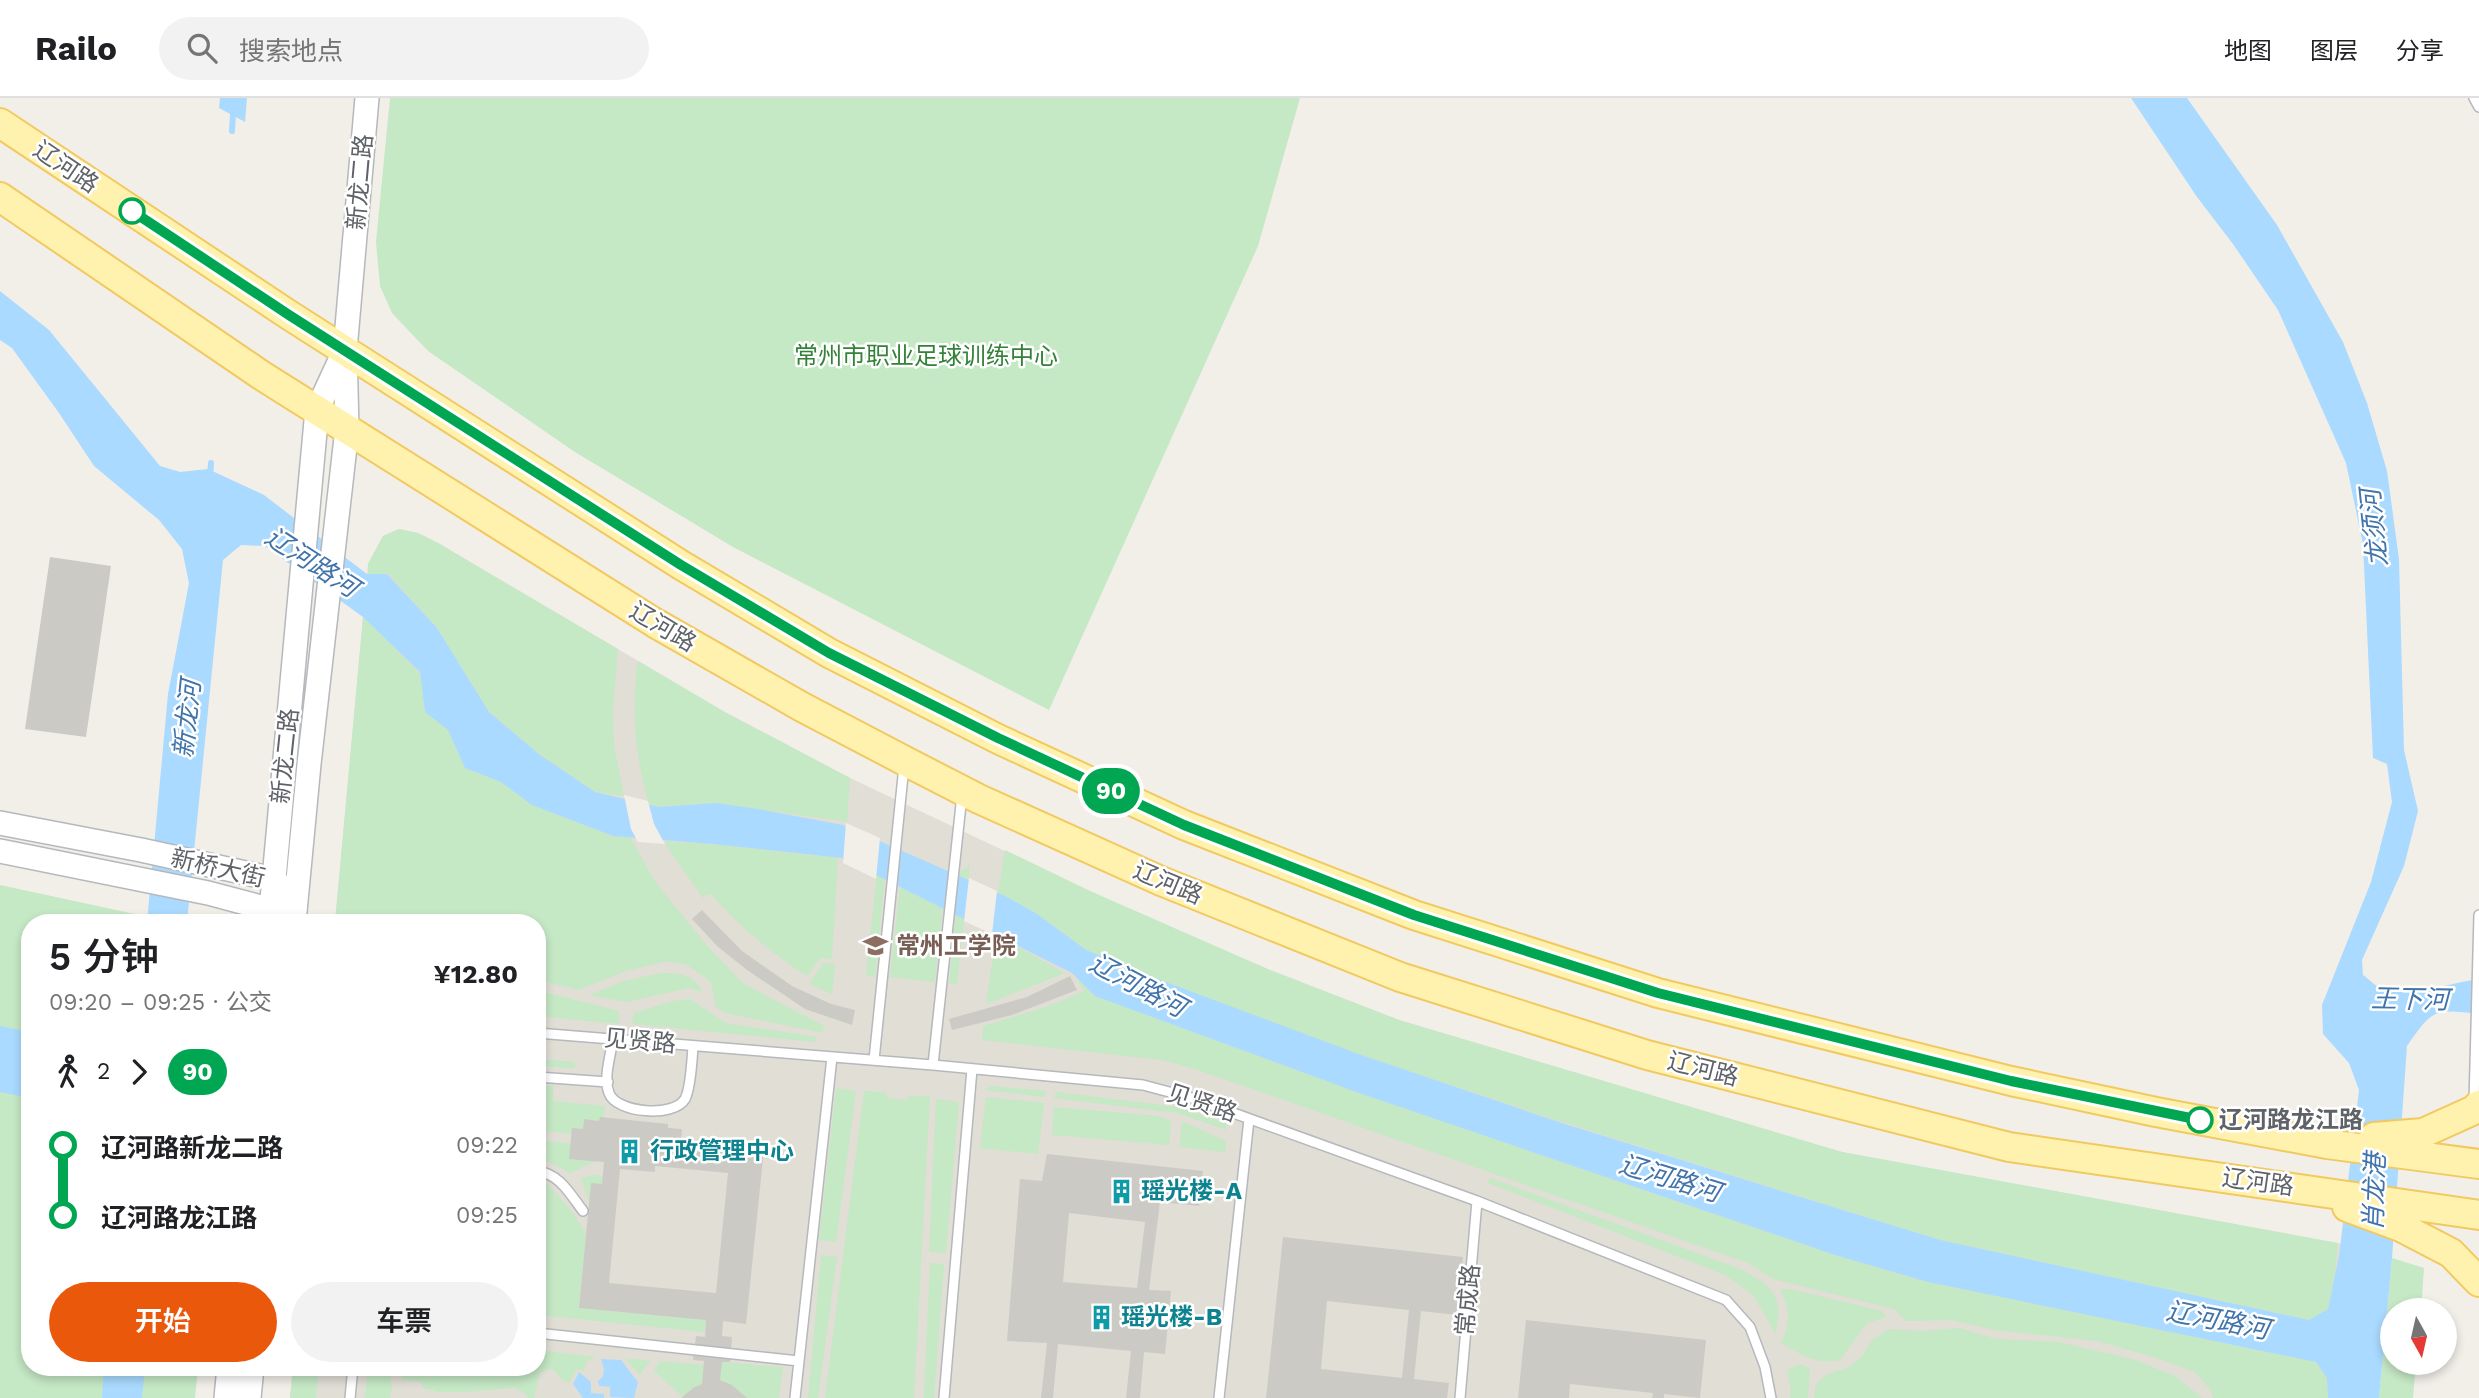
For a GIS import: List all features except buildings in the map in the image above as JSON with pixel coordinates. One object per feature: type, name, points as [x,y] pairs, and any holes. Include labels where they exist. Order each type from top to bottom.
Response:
[{"type":"main road","name":"辽河路","points":[[0,122],[345,350],[681,565],[829,653],[998,738],[1184,825],[1414,915],[1658,993],[2011,1081],[2156,1112],[2264,1132],[2346,1142],[2405,1145],[2479,1164]]},
{"type":"main road","name":"辽河路","points":[[0,197],[261,375],[655,623],[802,707],[905,761],[1161,881],[1400,977],[1647,1055],[2008,1147],[2256,1181],[2403,1215]]},
{"type":"main road","points":[[2405,1145],[2423,1133],[2477,1107]]},
{"type":"main road","points":[[2403,1215],[2479,1214]]},
{"type":"main road","points":[[2403,1215],[2451,1253],[2479,1282]]},
{"type":"street","name":"新龙二路","points":[[295,914],[347,429],[345,350],[367,98]]},
{"type":"street","points":[[317,410],[345,350]]},
{"type":"street","name":"新龙二路","points":[[271,914],[317,410]]},
{"type":"street","name":"新桥大街","points":[[0,823],[273,879],[296,899],[274,914]]},
{"type":"street","name":"新桥大街","points":[[0,852],[208,893],[266,914]]},
{"type":"street","points":[[226,1398],[228,1376]]},
{"type":"street","points":[[249,1398],[251,1376]]},
{"type":"lane","points":[[2474,98],[2479,107]]},
{"type":"lane","points":[[874,1060],[905,761]]},
{"type":"lane","points":[[933,1065],[962,790]]},
{"type":"lane","points":[[2477,1107],[2475,1020],[2479,915]]},
{"type":"lane","name":"见贤路","points":[[546,1034],[1143,1085],[1192,1098],[1477,1201],[1726,1300],[1750,1328],[1765,1367],[1771,1398]]},
{"type":"lane","points":[[612,1039],[607,1090],[612,1100],[624,1107],[666,1111],[679,1106],[686,1098],[694,1046]]},
{"type":"lane","points":[[795,1398],[832,1057]]},
{"type":"lane","points":[[944,1398],[972,1069]]},
{"type":"lane","points":[[546,1078],[608,1082]]},
{"type":"lane","points":[[1219,1398],[1249,1119]]},
{"type":"lane","points":[[546,1172],[559,1180],[583,1211]]},
{"type":"lane","name":"常成路","points":[[1460,1398],[1477,1201]]},
{"type":"lane","points":[[546,1334],[799,1361]]},
{"type":"lane","points":[[350,1398],[352,1376]]},
{"type":"shaded area","name":"常州工学院","points":[[399,529],[418,533],[723,711],[850,778],[1149,919],[1399,1020],[1842,1152],[2364,1248],[2352,1398],[290,1398],[292,1376],[546,1376],[546,914],[336,914],[368,564],[383,536]]},
{"type":"green space","name":"常州市职业足球训练中心","points":[[390,98],[1300,98],[1258,246],[1049,710],[733,547],[575,452],[428,351],[392,313],[380,286],[376,242]]},
{"type":"green space","points":[[399,529],[418,533],[438,543],[618,649],[613,709],[614,745],[624,796],[595,792],[540,755],[489,712],[437,628],[388,574],[368,574],[368,564],[383,536]]},
{"type":"green space","points":[[363,617],[420,673],[425,712],[448,730],[465,768],[501,782],[533,805],[613,836],[630,837],[656,883],[708,947],[744,984],[824,1026],[823,1033],[725,1013],[716,1007],[711,982],[687,965],[667,961],[626,971],[578,990],[546,982],[546,914],[336,914]]},
{"type":"green space","points":[[638,661],[723,711],[850,778],[847,822],[716,803],[659,807],[649,804],[640,768],[636,733]]},
{"type":"green space","points":[[664,841],[838,858],[832,959],[821,958],[807,976],[794,967],[745,929],[712,895],[708,894],[703,898]]},
{"type":"green space","points":[[1005,850],[1090,891],[1270,970],[1399,1020],[1842,1152],[2338,1243],[2328,1309],[2309,1320],[1940,1240],[1565,1123],[1354,1053],[1086,950],[1037,914],[998,893]]},
{"type":"green space","points":[[879,855],[886,865],[875,977],[866,975]]},
{"type":"green space","points":[[970,865],[957,984],[949,984],[960,872]]},
{"type":"green space","points":[[902,868],[946,873],[935,982],[890,977]]},
{"type":"green space","points":[[0,885],[135,914],[21,914],[21,1376],[197,1376],[195,1398],[0,1398]]},
{"type":"green space","points":[[996,935],[1065,973],[986,1004]]},
{"type":"green space","points":[[823,963],[835,964],[832,994],[809,984]]},
{"type":"green space","points":[[660,973],[679,974],[690,978],[702,992],[689,988],[626,1002],[589,995],[624,981]]},
{"type":"green space","points":[[1075,976],[1095,996],[1359,1093],[1835,1255],[1928,1282],[2316,1362],[2327,1378],[2328,1398],[2213,1398],[2210,1389],[2195,1372],[2097,1341],[1994,1330],[1952,1320],[1906,1321],[1894,1309],[1773,1279],[1748,1263],[1195,1069],[1162,1060],[982,1040],[983,1026],[1049,1006],[1084,991]]},
{"type":"green space","points":[[546,994],[619,1011],[619,1024],[546,1017]]},
{"type":"green space","points":[[690,999],[726,1023],[817,1037],[815,1042],[632,1024],[634,1013],[673,1001]]},
{"type":"green space","points":[[546,1060],[575,1062],[575,1068],[546,1066]]},
{"type":"green space","points":[[553,1085],[553,1101],[605,1106],[604,1118],[599,1121],[584,1119],[583,1129],[572,1134],[546,1131],[546,1086]]},
{"type":"green space","points":[[991,1086],[1046,1091],[1045,1097],[984,1090]]},
{"type":"green space","points":[[836,1088],[856,1091],[836,1242],[819,1240]]},
{"type":"green space","points":[[864,1091],[885,1092],[888,1098],[905,1100],[909,1096],[930,1096],[914,1398],[825,1398]]},
{"type":"green space","points":[[1056,1092],[1177,1107],[1226,1123],[1226,1130],[1177,1113],[1054,1098]]},
{"type":"green space","points":[[986,1097],[1044,1103],[1038,1154],[980,1148]]},
{"type":"green space","points":[[936,1099],[959,1102],[946,1253],[929,1252]]},
{"type":"green space","points":[[1054,1107],[1159,1116],[1171,1121],[1169,1145],[1052,1135]]},
{"type":"green space","points":[[1182,1121],[1226,1141],[1225,1152],[1179,1147]]},
{"type":"green space","points":[[546,1140],[571,1144],[596,1161],[570,1173],[546,1160]]},
{"type":"green space","points":[[603,1176],[602,1184],[591,1184],[589,1201],[581,1178]]},
{"type":"green space","points":[[1490,1178],[1738,1268],[1759,1279],[1773,1292],[1777,1300],[1778,1320],[1775,1333],[1753,1295],[1725,1275],[1488,1183]]},
{"type":"green space","points":[[546,1184],[569,1208],[586,1233],[579,1308],[706,1320],[705,1332],[546,1316]]},
{"type":"green space","points":[[821,1255],[837,1257],[818,1398],[808,1398]]},
{"type":"green space","points":[[2392,1258],[2424,1268],[2422,1298],[2388,1298]]},
{"type":"green space","points":[[930,1263],[944,1264],[934,1398],[924,1398]]},
{"type":"green space","points":[[1780,1289],[1790,1289],[1882,1311],[1886,1317],[1867,1323],[1840,1360],[1816,1360],[1781,1343],[1788,1316]]},
{"type":"green space","points":[[1960,1328],[1996,1339],[2059,1342],[2136,1360],[2175,1376],[2202,1398],[1814,1398],[1816,1384],[1828,1374],[1849,1367],[1863,1355],[1872,1340],[1889,1329],[1922,1331]]},
{"type":"green space","points":[[546,1351],[596,1357],[587,1361],[584,1371],[577,1369],[569,1383],[562,1380],[552,1368],[546,1370]]},
{"type":"green space","points":[[625,1358],[650,1361],[640,1375]]},
{"type":"green space","points":[[660,1361],[704,1365],[702,1384],[683,1397],[654,1371]]},
{"type":"green space","points":[[722,1362],[783,1367],[779,1398],[747,1398],[732,1385],[720,1380]]},
{"type":"green space","points":[[1800,1364],[1810,1368],[1808,1398],[1790,1398],[1787,1370]]},
{"type":"green space","points":[[292,1376],[318,1376],[316,1398],[290,1398]]},
{"type":"green space","points":[[367,1376],[390,1376],[390,1398],[365,1398]]},
{"type":"green space","points":[[402,1376],[539,1376],[534,1398],[527,1398],[527,1395],[515,1388],[438,1392],[423,1388],[421,1382],[402,1380]]},
{"type":"green space","points":[[2381,1376],[2415,1376],[2413,1398],[2379,1398]]},
{"type":"water","points":[[220,98],[247,98],[245,122],[219,108]]},
{"type":"water","points":[[2131,98],[2187,98],[2277,225],[2343,342],[2367,403],[2387,471],[2399,559],[2404,750],[2418,811],[2404,866],[2362,960],[2363,975],[2380,988],[2397,991],[2420,990],[2479,979],[2479,1014],[2436,1014],[2423,1024],[2407,1046],[2388,1298],[2380,1298],[2379,1398],[2328,1398],[2327,1378],[2316,1362],[1928,1282],[1835,1255],[1359,1093],[1095,996],[1072,973],[842,858],[613,836],[532,805],[501,782],[465,768],[448,730],[425,712],[420,672],[363,617],[265,546],[241,545],[223,560],[188,914],[148,914],[168,694],[189,583],[182,549],[159,520],[94,466],[12,348],[0,340],[0,291],[49,330],[160,466],[180,472],[208,469],[264,495],[367,574],[387,574],[437,628],[489,712],[540,755],[595,792],[659,807],[716,803],[843,825],[1007,897],[1037,914],[1086,950],[1361,1055],[1565,1124],[1940,1240],[2309,1320],[2328,1309],[2339,1256],[2359,1090],[2349,1063],[2323,1034],[2322,1005],[2371,882],[2392,802],[2387,764],[2373,758],[2363,544],[2346,463],[2278,310],[2197,197]]},
{"type":"water","points":[[0,1026],[21,1030],[21,1096],[0,1092]]},
{"type":"water","points":[[601,1359],[621,1360],[638,1382],[634,1398],[610,1397],[610,1387],[599,1386],[598,1381],[603,1376],[604,1369]]},
{"type":"water","points":[[579,1372],[591,1382],[591,1393],[604,1394],[604,1398],[583,1398],[573,1384]]},
{"type":"water","points":[[103,1376],[144,1376],[142,1398],[102,1398]]},
{"type":"pier","points":[[624,795],[648,801],[654,824],[665,844],[638,842],[631,829]]},
{"type":"pier","points":[[846,823],[880,838],[876,879],[843,863]]},
{"type":"pier","points":[[969,878],[997,891],[992,934],[964,921]]},
{"type":"waterway","points":[[232,131],[234,98]]},
{"type":"waterway","points":[[210,478],[211,463]]},
{"type":"bus line","name":"90","points":[[132,211],[289,315],[681,565],[829,653],[998,738],[1184,825],[1414,915],[1658,993],[2011,1081],[2200,1120]]},
{"type":"place","name":"常州工学院","points":[[876,946]]},
{"type":"place","name":"辽河路龙江路","points":[[2200,1120]]},
{"type":"place","name":"行政管理中心","points":[[630,1151]]},
{"type":"place","name":"瑶光楼-A","points":[[1121,1191]]},
{"type":"place","name":"瑶光楼-B","points":[[1101,1317]]},
{"type":"water label","name":"龙须河","points":[[2374,528]]},
{"type":"water label","name":"辽河路河","points":[[312,562]]},
{"type":"water label","name":"新龙河","points":[[187,719]]},
{"type":"water label","name":"辽河路河","points":[[1138,985]]},
{"type":"water label","name":"王下河","points":[[2410,999]]},
{"type":"water label","name":"辽河路河","points":[[1670,1178]]},
{"type":"water label","name":"肖龙港","points":[[2374,1192]]},
{"type":"water label","name":"辽河路河","points":[[2218,1320]]}]
